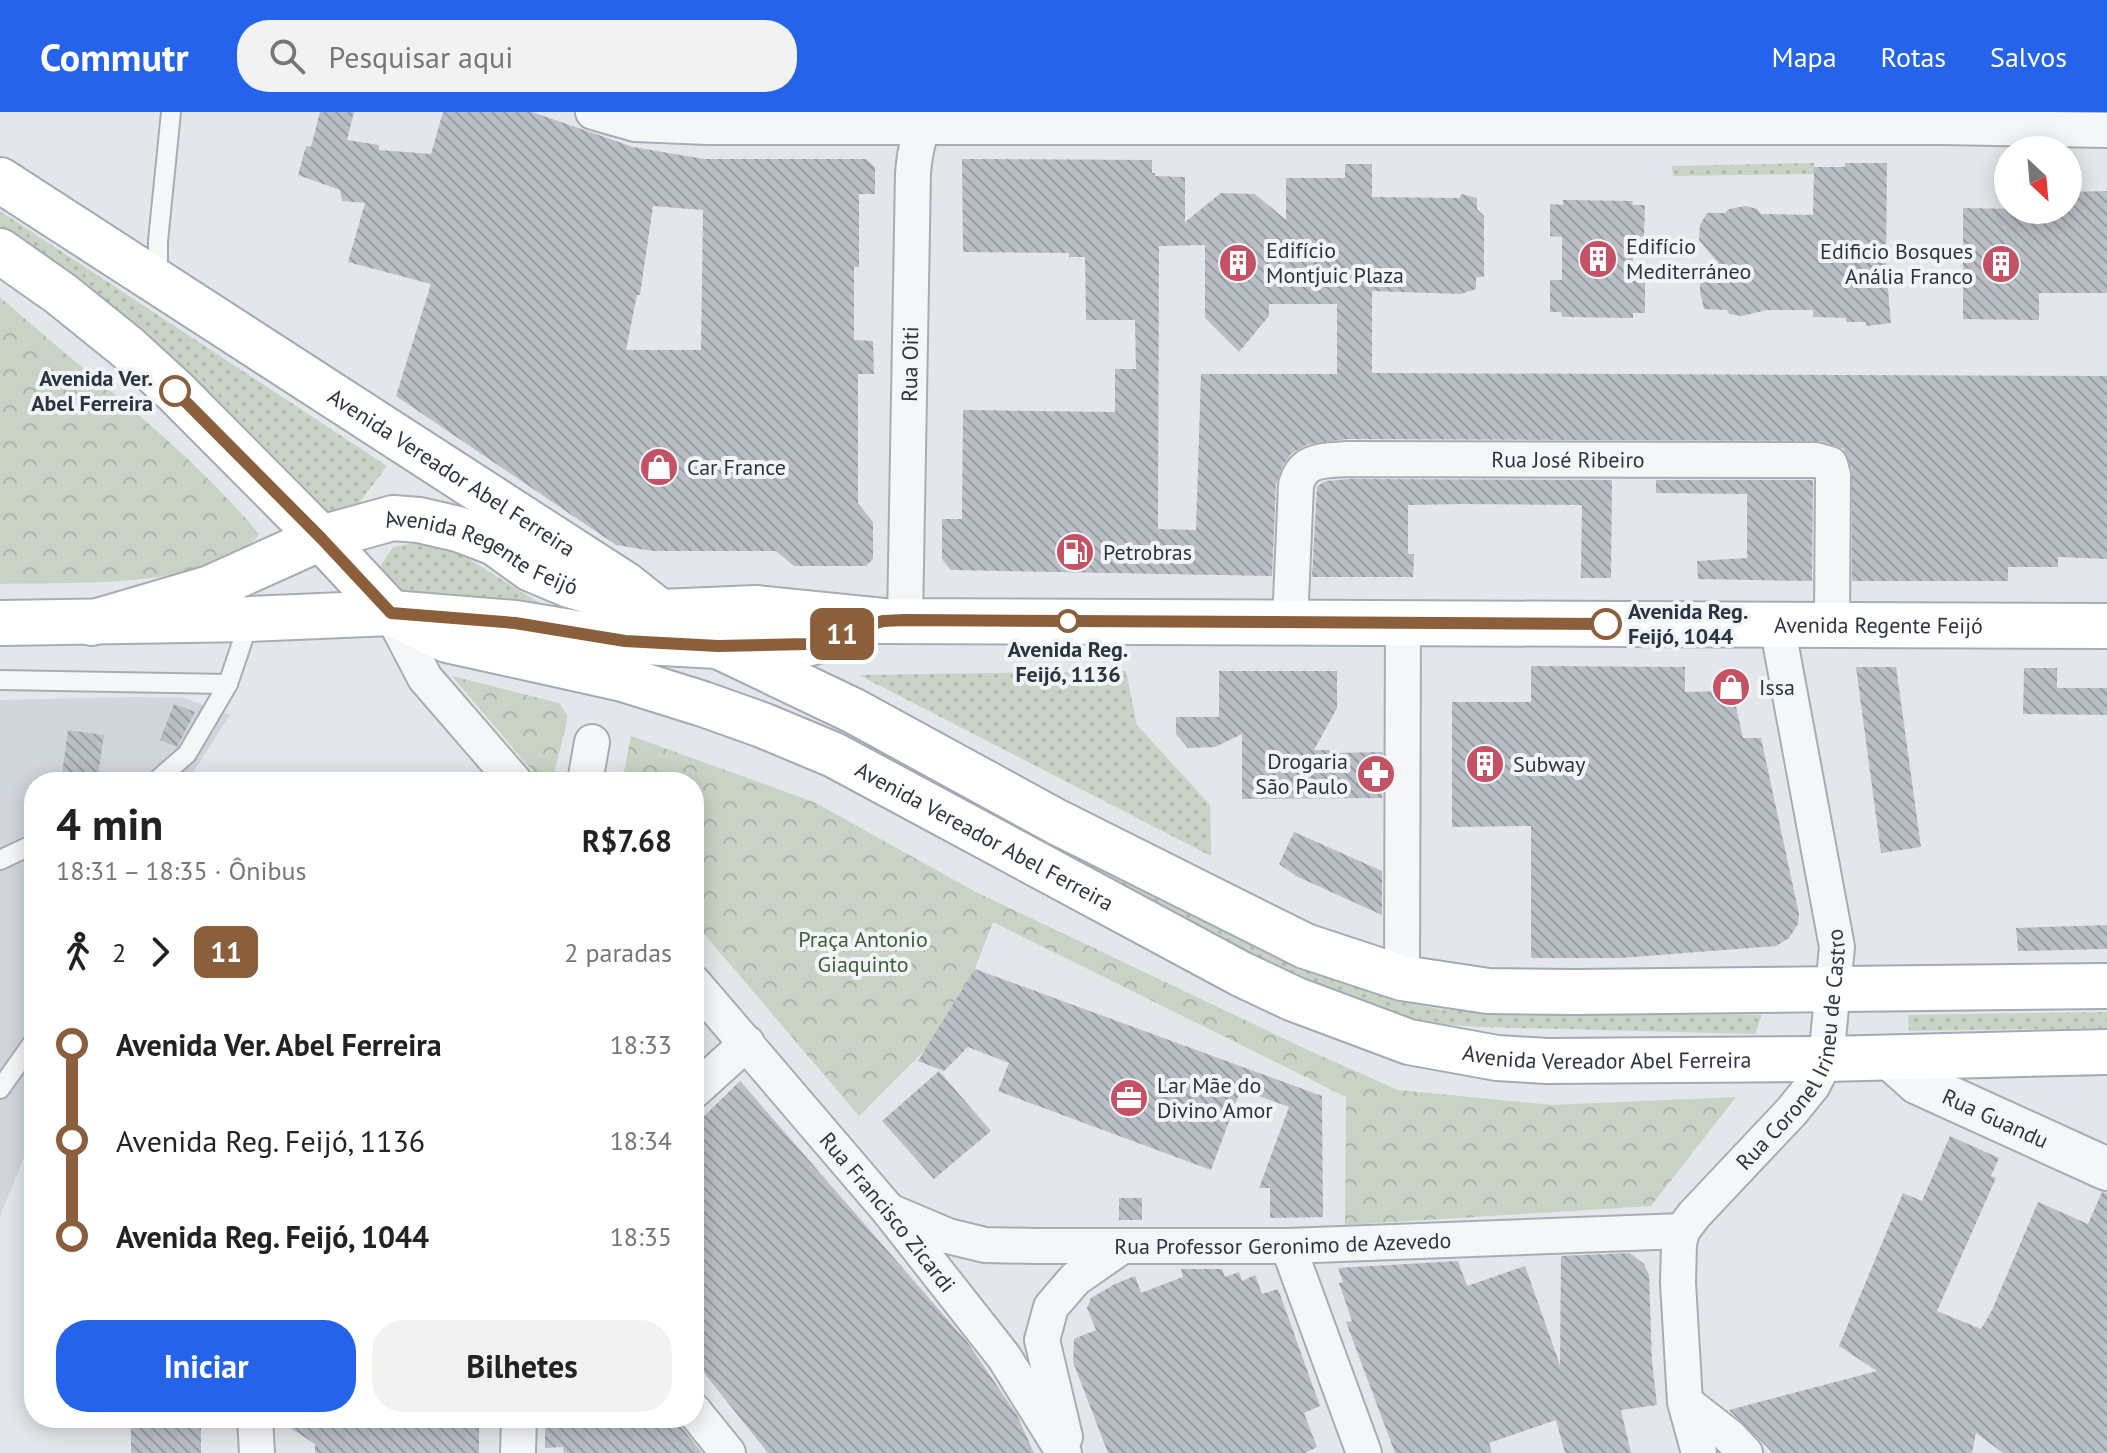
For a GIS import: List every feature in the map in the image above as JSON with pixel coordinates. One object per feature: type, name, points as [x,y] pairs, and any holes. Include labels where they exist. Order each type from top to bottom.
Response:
[{"type":"main road","name":"Avenida Vereador Abel Ferreira","points":[[0,180],[626,585],[660,612],[718,646],[854,711],[1057,822],[1305,946],[1402,978],[1488,991],[2107,986]]},
{"type":"main road","name":"Avenida Vereador Abel Ferreira","points":[[0,251],[61,294],[128,348],[218,433],[391,613],[447,640],[623,679],[703,704],[807,743],[1241,974],[1294,999],[1409,1042],[1497,1058],[1547,1061],[1826,1059],[2107,1052]]},
{"type":"main road","name":"Avenida Regente Feijó","points":[[91,623],[210,588],[321,538],[393,518],[435,523],[495,543],[531,569],[569,585],[660,612],[756,608],[894,621],[2107,626]]},
{"type":"main road","name":"Avenida Regente Feijó","points":[[0,623],[391,613],[515,623],[625,641],[718,646],[807,644],[894,621]]},
{"type":"street","points":[[593,112],[635,124],[672,126],[926,119],[1943,120],[2107,130]]},
{"type":"street","name":"Rua Oiti","points":[[894,621],[914,156],[926,119]]},
{"type":"street","name":"Rua José Ribeiro","points":[[1290,623],[1296,485],[1302,469],[1309,463],[1348,459],[1816,460],[1830,464],[1833,475],[1832,625]]},
{"type":"street","points":[[391,613],[425,678],[506,772]]},
{"type":"street","points":[[1402,978],[1403,624]]},
{"type":"street","name":"Rua Coronel Irineu de Castro","points":[[1682,1231],[1792,1111],[1813,1085],[1826,1059],[1837,947],[1777,625]]},
{"type":"street","points":[[587,772],[592,742]]},
{"type":"street","name":"Rua Francisco Zicardi","points":[[704,994],[889,1211],[1004,1357],[1067,1453]]},
{"type":"street","points":[[704,1082],[747,1043]]},
{"type":"street","name":"Rua Guandu","points":[[1889,1057],[1918,1083],[2107,1169]]},
{"type":"street","name":"Rua Professor Geronimo de Azevedo","points":[[889,1211],[948,1236],[985,1245],[1288,1246],[1682,1231]]},
{"type":"street","points":[[1682,1231],[1678,1283],[1685,1402],[1699,1453]]},
{"type":"street","points":[[1288,1246],[1364,1453]]},
{"type":"street","name":"Rua Francisco Zicardi","points":[[1067,1453],[1042,1340],[1051,1307],[1075,1279],[1121,1247]]},
{"type":"street","points":[[1685,1402],[1730,1437],[1745,1453]]},
{"type":"street","points":[[704,1423],[728,1453]]},
{"type":"street","points":[[256,1428],[257,1453]]},
{"type":"street","points":[[518,1453],[519,1428]]},
{"type":"lane","points":[[158,282],[158,241],[171,112]]},
{"type":"lane","points":[[166,772],[187,754],[228,684],[250,619]]},
{"type":"lane","points":[[0,680],[228,684]]},
{"type":"lane","points":[[0,860],[24,849]]},
{"type":"lane","points":[[0,1089],[24,1055]]},
{"type":"shaded area","points":[[184,698],[230,715],[193,772],[24,772],[24,1157],[0,1216],[0,700]]},
{"type":"green space","points":[[1814,163],[1814,174],[1673,176],[1672,166]]},
{"type":"green space","points":[[0,211],[387,466],[341,527],[0,236]]},
{"type":"green space","points":[[0,297],[167,440],[259,534],[240,552],[211,565],[177,574],[100,582],[0,584]]},
{"type":"green space","points":[[424,541],[454,550],[546,607],[607,612],[645,626],[410,600],[385,585],[381,565],[393,547]]},
{"type":"green space","points":[[1126,671],[1137,725],[1210,805],[1211,856],[859,675]]},
{"type":"green space","points":[[452,676],[559,703],[567,715],[567,721],[554,772],[533,772]]},
{"type":"green space","name":"Praça Antonio Giaquinto","points":[[631,736],[814,802],[974,891],[1398,1090],[1552,1105],[1736,1097],[1651,1206],[1345,1225],[1346,1097],[993,922],[965,994],[928,1047],[859,1116],[704,934],[704,772],[624,772]]},
{"type":"green space","points":[[871,741],[1285,960],[1395,1001],[1441,1009],[1514,1013],[1762,1015],[1755,1034],[1482,1027],[1436,1024],[1388,1014],[1281,976],[865,752]]},
{"type":"green space","points":[[2107,1012],[2107,1028],[1909,1031],[1908,1015]]},
{"type":"building","points":[[320,112],[354,112],[347,140],[379,145],[379,150],[431,154],[443,112],[532,112],[633,147],[704,159],[866,159],[875,167],[875,194],[859,194],[859,267],[854,267],[854,340],[873,341],[874,374],[858,374],[858,503],[873,522],[873,559],[866,566],[794,566],[776,551],[653,551],[616,545],[396,396],[431,284],[348,262],[365,203],[342,201],[340,190],[298,175],[306,146],[311,147]],"holes":[[[653,206],[703,210],[701,350],[626,350],[637,295],[640,295]]]},
{"type":"building","points":[[962,159],[1152,160],[1155,176],[1185,177],[1185,222],[1221,193],[1255,194],[1286,220],[1286,178],[1345,178],[1345,164],[1372,164],[1372,197],[1459,198],[1462,194],[1477,198],[1477,209],[1484,216],[1484,277],[1476,277],[1476,289],[1461,294],[1372,291],[1372,373],[2107,376],[2107,559],[2058,557],[2058,567],[2008,567],[2008,581],[1852,581],[1852,470],[1844,449],[1821,441],[1348,439],[1308,444],[1291,454],[1283,465],[1276,484],[1272,576],[951,570],[942,559],[942,519],[962,519],[963,410],[1115,412],[1115,369],[1136,369],[1135,320],[1086,320],[1085,257],[1069,257],[1069,253],[963,252]],"holes":[[[1205,245],[1205,318],[1239,352],[1269,316],[1269,304],[1337,304],[1337,374],[1201,374],[1196,530],[1158,529],[1159,246]]]},
{"type":"building","points":[[1845,163],[1887,163],[1886,270],[1891,323],[1866,326],[1866,322],[1846,322],[1846,318],[1813,317],[1813,310],[1767,310],[1742,316],[1729,314],[1727,310],[1704,309],[1700,280],[1733,281],[1699,240],[1700,225],[1707,213],[1725,213],[1729,209],[1745,206],[1757,209],[1761,214],[1813,215],[1814,167],[1845,167]]},
{"type":"building","points":[[2107,191],[2107,293],[2039,293],[2039,320],[1963,319],[1963,208],[1994,209],[1994,224],[2082,224],[2082,192]]},
{"type":"building","name":"Edifício Mediterráneo","points":[[1563,200],[1633,201],[1632,205],[1645,205],[1644,237],[1633,237],[1633,281],[1645,281],[1645,313],[1633,313],[1633,318],[1562,317],[1561,312],[1550,312],[1550,280],[1562,280],[1562,237],[1550,236],[1550,204],[1563,205]]},
{"type":"building","points":[[1612,480],[1611,578],[1581,578],[1582,505],[1461,504],[1408,505],[1408,554],[1414,554],[1413,577],[1312,577],[1317,486],[1326,481]]},
{"type":"building","points":[[1656,480],[1813,480],[1812,581],[1698,579],[1697,561],[1747,558],[1747,494],[1656,493]]},
{"type":"building","points":[[1531,666],[1685,667],[1685,692],[1727,691],[1734,698],[1743,738],[1761,738],[1799,914],[1798,924],[1789,938],[1776,946],[1620,958],[1531,958],[1531,826],[1452,827],[1452,702],[1531,702]]},
{"type":"building","points":[[1856,667],[1896,667],[1921,847],[1881,853]]},
{"type":"building","points":[[2024,668],[2057,668],[2057,688],[2107,688],[2107,715],[2023,714]]},
{"type":"building","points":[[1219,671],[1337,671],[1337,708],[1314,750],[1330,750],[1330,753],[1383,752],[1382,798],[1242,799],[1242,734],[1215,747],[1188,748],[1176,734],[1176,717],[1219,717]]},
{"type":"building","points":[[174,704],[195,712],[177,747],[160,740]]},
{"type":"building","points":[[68,730],[104,735],[98,772],[62,772]]},
{"type":"building","points":[[1294,832],[1382,871],[1382,915],[1296,876],[1279,864]]},
{"type":"building","points":[[2107,925],[2107,949],[2018,951],[2016,928]]},
{"type":"building","points":[[975,969],[1322,1096],[1323,1217],[1270,1218],[1270,1188],[1259,1188],[1289,1107],[1241,1089],[1211,1170],[998,1091],[1009,1063],[968,1047],[944,1071],[918,1061]]},
{"type":"building","points":[[939,1071],[991,1131],[934,1179],[882,1121]]},
{"type":"building","points":[[740,1081],[968,1343],[1017,1415],[1034,1453],[768,1453],[704,1373],[704,1116]]},
{"type":"building","points":[[1950,1136],[1999,1158],[1991,1176],[1996,1178],[1937,1311],[1981,1329],[2038,1202],[2088,1224],[2102,1192],[2107,1193],[2107,1453],[2003,1453],[1976,1433],[1972,1453],[1773,1453],[1729,1410],[1877,1371],[1839,1346],[1903,1193],[1922,1201]]},
{"type":"building","points":[[1119,1198],[1142,1198],[1142,1220],[1119,1220]]},
{"type":"building","points":[[1630,1253],[1644,1264],[1649,1275],[1657,1405],[1621,1410],[1631,1453],[1565,1453],[1556,1420],[1489,1443],[1492,1453],[1395,1453],[1346,1322],[1352,1321],[1339,1283],[1343,1282],[1338,1268],[1458,1261],[1467,1286],[1525,1266],[1560,1365],[1561,1256]]},
{"type":"building","points":[[1181,1269],[1222,1269],[1225,1277],[1239,1272],[1242,1281],[1255,1275],[1262,1294],[1278,1289],[1320,1406],[1304,1413],[1317,1447],[1305,1453],[1108,1453],[1073,1362],[1074,1339],[1096,1330],[1087,1308],[1091,1298],[1135,1276],[1141,1293],[1183,1277]]},
{"type":"building","points":[[131,1428],[201,1428],[201,1453],[131,1453]]},
{"type":"building","points":[[290,1428],[479,1428],[479,1453],[315,1453],[315,1444]]},
{"type":"building","points":[[545,1428],[682,1428],[702,1453],[564,1453],[563,1447],[545,1448]]},
{"type":"bus line","name":"11","points":[[175,391],[391,613],[515,623],[625,641],[718,646],[807,644],[883,621],[905,620],[1606,624]]},
{"type":"place","name":"Edifício Mediterráneo","points":[[1598,259]]},
{"type":"place","name":"Edifício Montjuic Plaza","points":[[1238,263]]},
{"type":"place","name":"Edificio Bosques Anália Franco","points":[[2001,264]]},
{"type":"place","name":"Avenida Ver. Abel Ferreira","points":[[175,391]]},
{"type":"place","name":"Car France","points":[[659,467]]},
{"type":"place","name":"Petrobras","points":[[1075,552]]},
{"type":"place","name":"Avenida Reg. Feijó, 1136","points":[[1068,621]]},
{"type":"place","name":"Avenida Reg. Feijó, 1044","points":[[1606,624]]},
{"type":"place","name":"Issa","points":[[1731,687]]},
{"type":"place","name":"Subway","points":[[1485,764]]},
{"type":"place","name":"Drogaria São Paulo","points":[[1376,774]]},
{"type":"place","name":"Lar Mãe do Divino Amor","points":[[1129,1098]]}]
